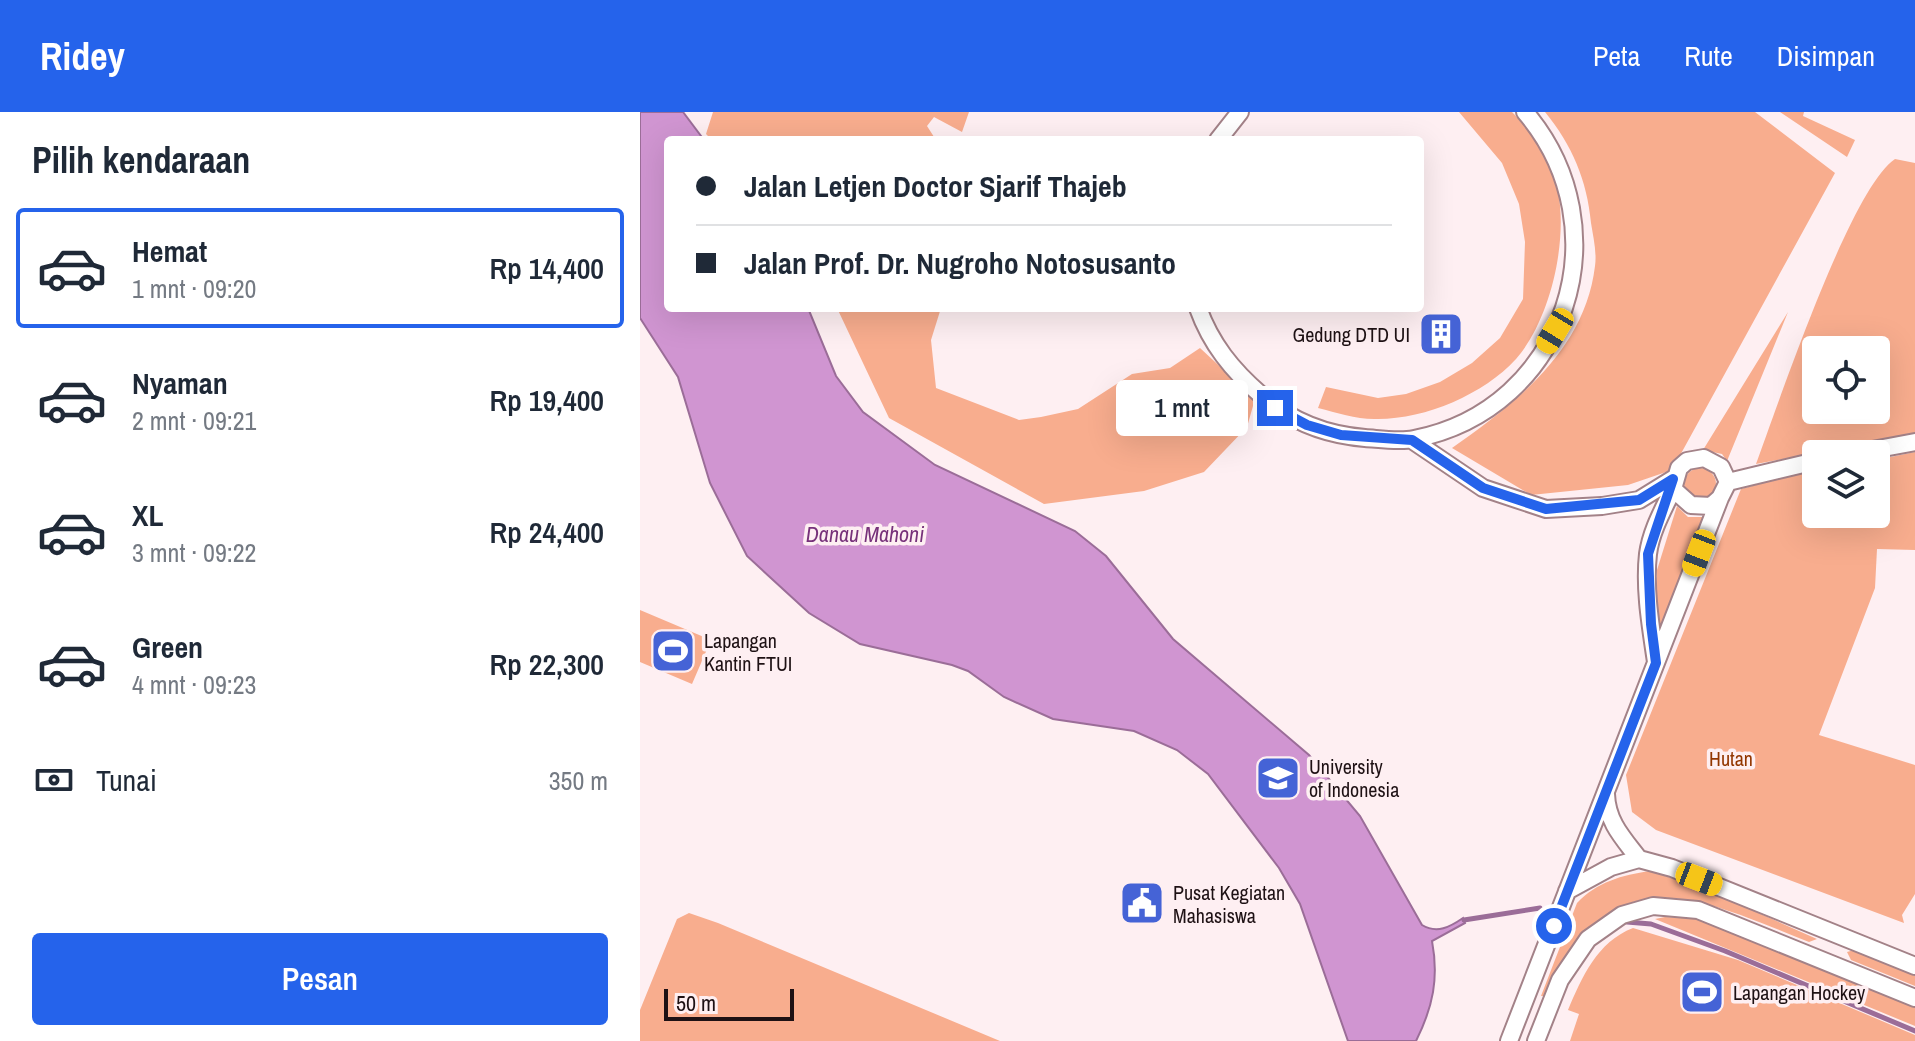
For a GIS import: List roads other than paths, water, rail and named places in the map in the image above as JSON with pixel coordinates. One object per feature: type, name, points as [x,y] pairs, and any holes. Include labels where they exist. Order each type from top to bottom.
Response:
[{"type":"street","points":[[1221,136],[1240,112]]},
{"type":"street","points":[[1200,312],[1216,348],[1241,378],[1275,408],[1307,425],[1341,435],[1412,440],[1471,417],[1520,381],[1540,357],[1567,303],[1575,258],[1573,212],[1555,154],[1525,112]]},
{"type":"street","points":[[1412,440],[1483,488],[1546,509],[1639,500],[1673,484]]},
{"type":"street","points":[[1890,447],[1915,442]]},
{"type":"street","points":[[1656,663],[1648,554],[1673,484],[1687,461],[1704,458],[1721,467],[1728,482]]},
{"type":"street","points":[[1728,482],[1802,464]]},
{"type":"street","points":[[1509,1041],[1728,482]]},
{"type":"street","points":[[1673,484],[1691,505],[1711,506],[1720,498]]},
{"type":"street","points":[[1606,792],[1607,812],[1614,827],[1639,859]]},
{"type":"street","points":[[1567,891],[1611,867],[1639,859],[1672,868],[1915,966]]},
{"type":"street","points":[[1536,1041],[1574,956],[1605,925],[1637,909],[1672,905],[1698,910],[1915,998]]},
{"type":"street","points":[[1824,960],[1835,932]]},
{"type":"water","name":"Danau Mahoni","points":[[640,112],[683,112],[701,136],[664,136],[664,312],[810,312],[836,376],[863,412],[935,465],[1075,531],[1106,556],[1173,639],[1309,755],[1360,816],[1422,925],[1433,929],[1443,928],[1463,918],[1465,923],[1432,941],[1435,967],[1433,992],[1416,1041],[1348,1041],[1300,904],[1279,868],[1208,774],[1177,750],[1134,731],[1053,719],[1004,697],[968,671],[860,644],[809,613],[747,556],[710,483],[678,377],[640,318]]},
{"type":"waterway","points":[[1464,920],[1540,908]]},
{"type":"waterway","points":[[1627,922],[1651,924],[1725,951],[1915,1031]]},
{"type":"place","name":"Gedung DTD UI","points":[[1441,334]]},
{"type":"place","name":"Lapangan Kantin FTUI","points":[[673,651]]},
{"type":"place","name":"University of Indonesia","points":[[1278,778]]},
{"type":"place","name":"Pusat Kegiatan Mahasiswa","points":[[1142,903]]},
{"type":"place","name":"Lapangan Hockey","points":[[1702,992]]},
{"type":"park label","name":"Hutan","points":[[1731,758]]}]
